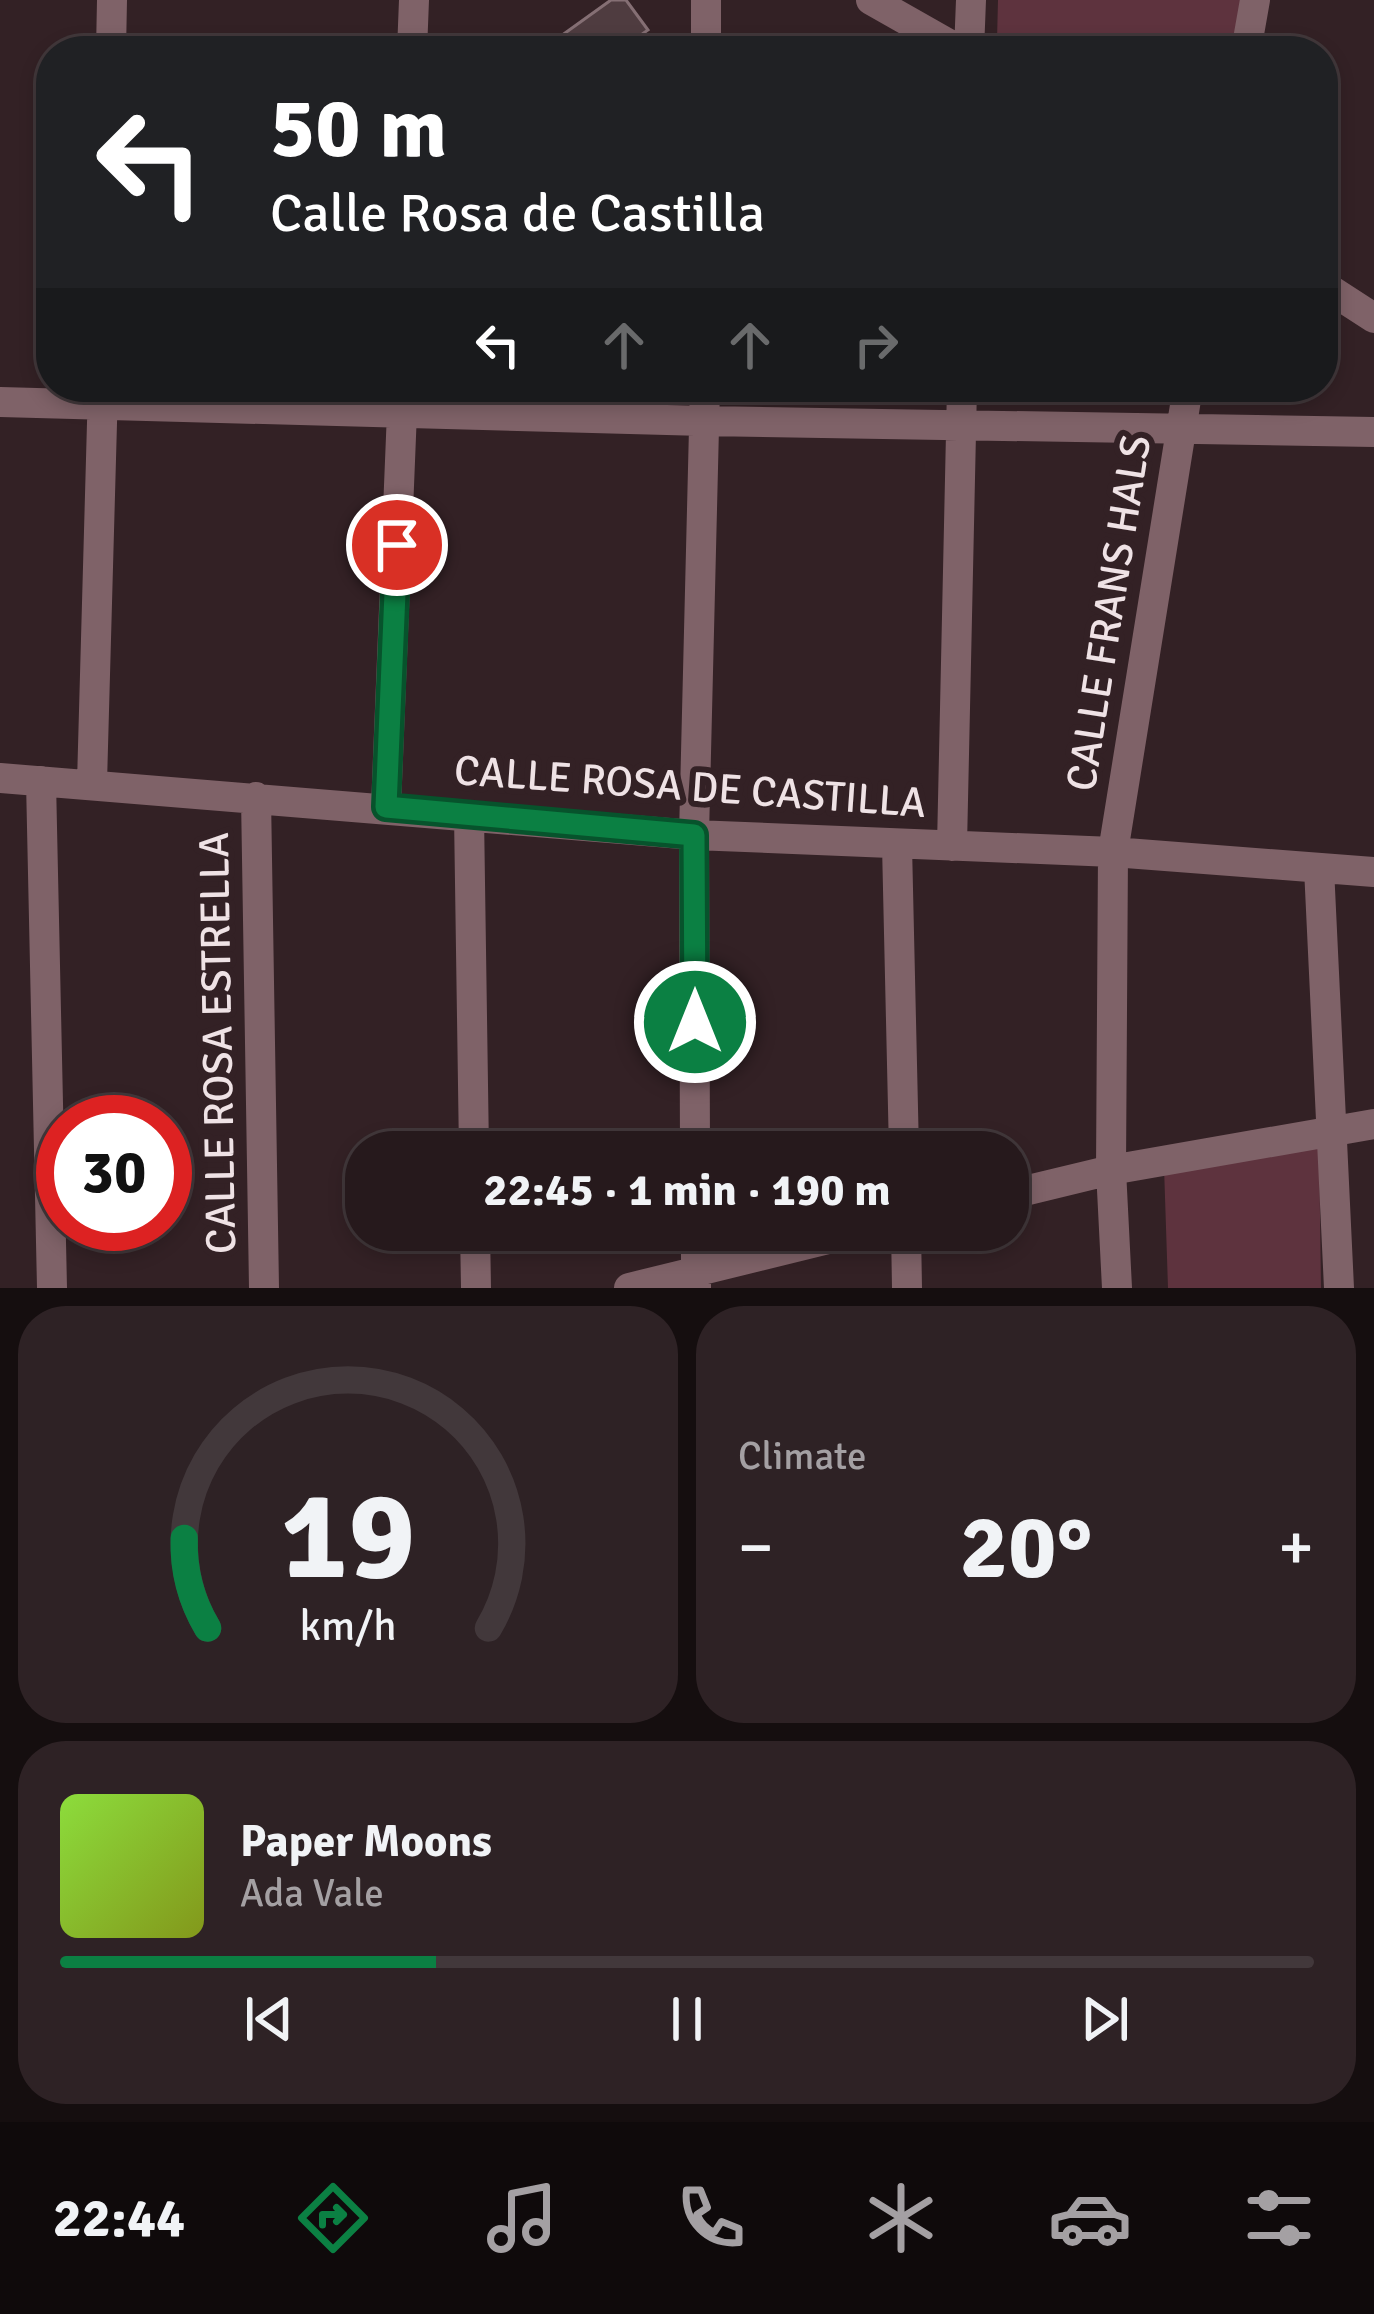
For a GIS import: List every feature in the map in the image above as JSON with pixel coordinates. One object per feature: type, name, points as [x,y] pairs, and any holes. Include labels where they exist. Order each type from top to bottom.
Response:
[{"type":"street","points":[[111,36],[112,0]]},
{"type":"street","points":[[413,36],[414,0]]},
{"type":"street","points":[[706,0],[706,36]]},
{"type":"street","points":[[871,0],[937,36]]},
{"type":"street","points":[[967,36],[971,0]]},
{"type":"street","points":[[1249,36],[1255,0]]},
{"type":"street","points":[[1338,295],[1374,318]]},
{"type":"street","points":[[0,402],[36,400]]},
{"type":"street","points":[[92,783],[103,402]]},
{"type":"street","points":[[386,807],[403,402]]},
{"type":"street","points":[[430,402],[704,422],[1374,432]]},
{"type":"street","points":[[695,1131],[694,835],[705,402]]},
{"type":"street","points":[[952,846],[962,402]]},
{"type":"street","name":"CALLE FRANS HALS","points":[[1117,1288],[1111,1170],[1114,852],[1185,402]]},
{"type":"street","name":"CALLE ROSA DE CASTILLA","points":[[0,778],[694,835],[1114,852],[1374,872]]},
{"type":"street","points":[[40,781],[52,1288]]},
{"type":"street","name":"CALLE ROSA ESTRELLA","points":[[256,797],[264,1288]]},
{"type":"street","points":[[469,815],[474,1131]]},
{"type":"street","points":[[897,845],[904,1131]]},
{"type":"street","points":[[1319,868],[1339,1288]]},
{"type":"street","points":[[1029,1190],[1111,1170],[1374,1124]]},
{"type":"street","points":[[475,1251],[476,1288]]},
{"type":"street","points":[[629,1288],[696,1280],[794,1251]]},
{"type":"street","points":[[906,1251],[907,1288]]},
{"type":"shaded area","points":[[998,0],[1243,0],[1239,36],[997,36]]},
{"type":"shaded area","points":[[1319,1141],[1321,1288],[1168,1288],[1164,1167]]},
{"type":"building","points":[[611,0],[626,0],[648,30],[639,36],[561,36]]},
{"type":"route","points":[[397,545],[386,807],[694,835],[695,1022]]}]
